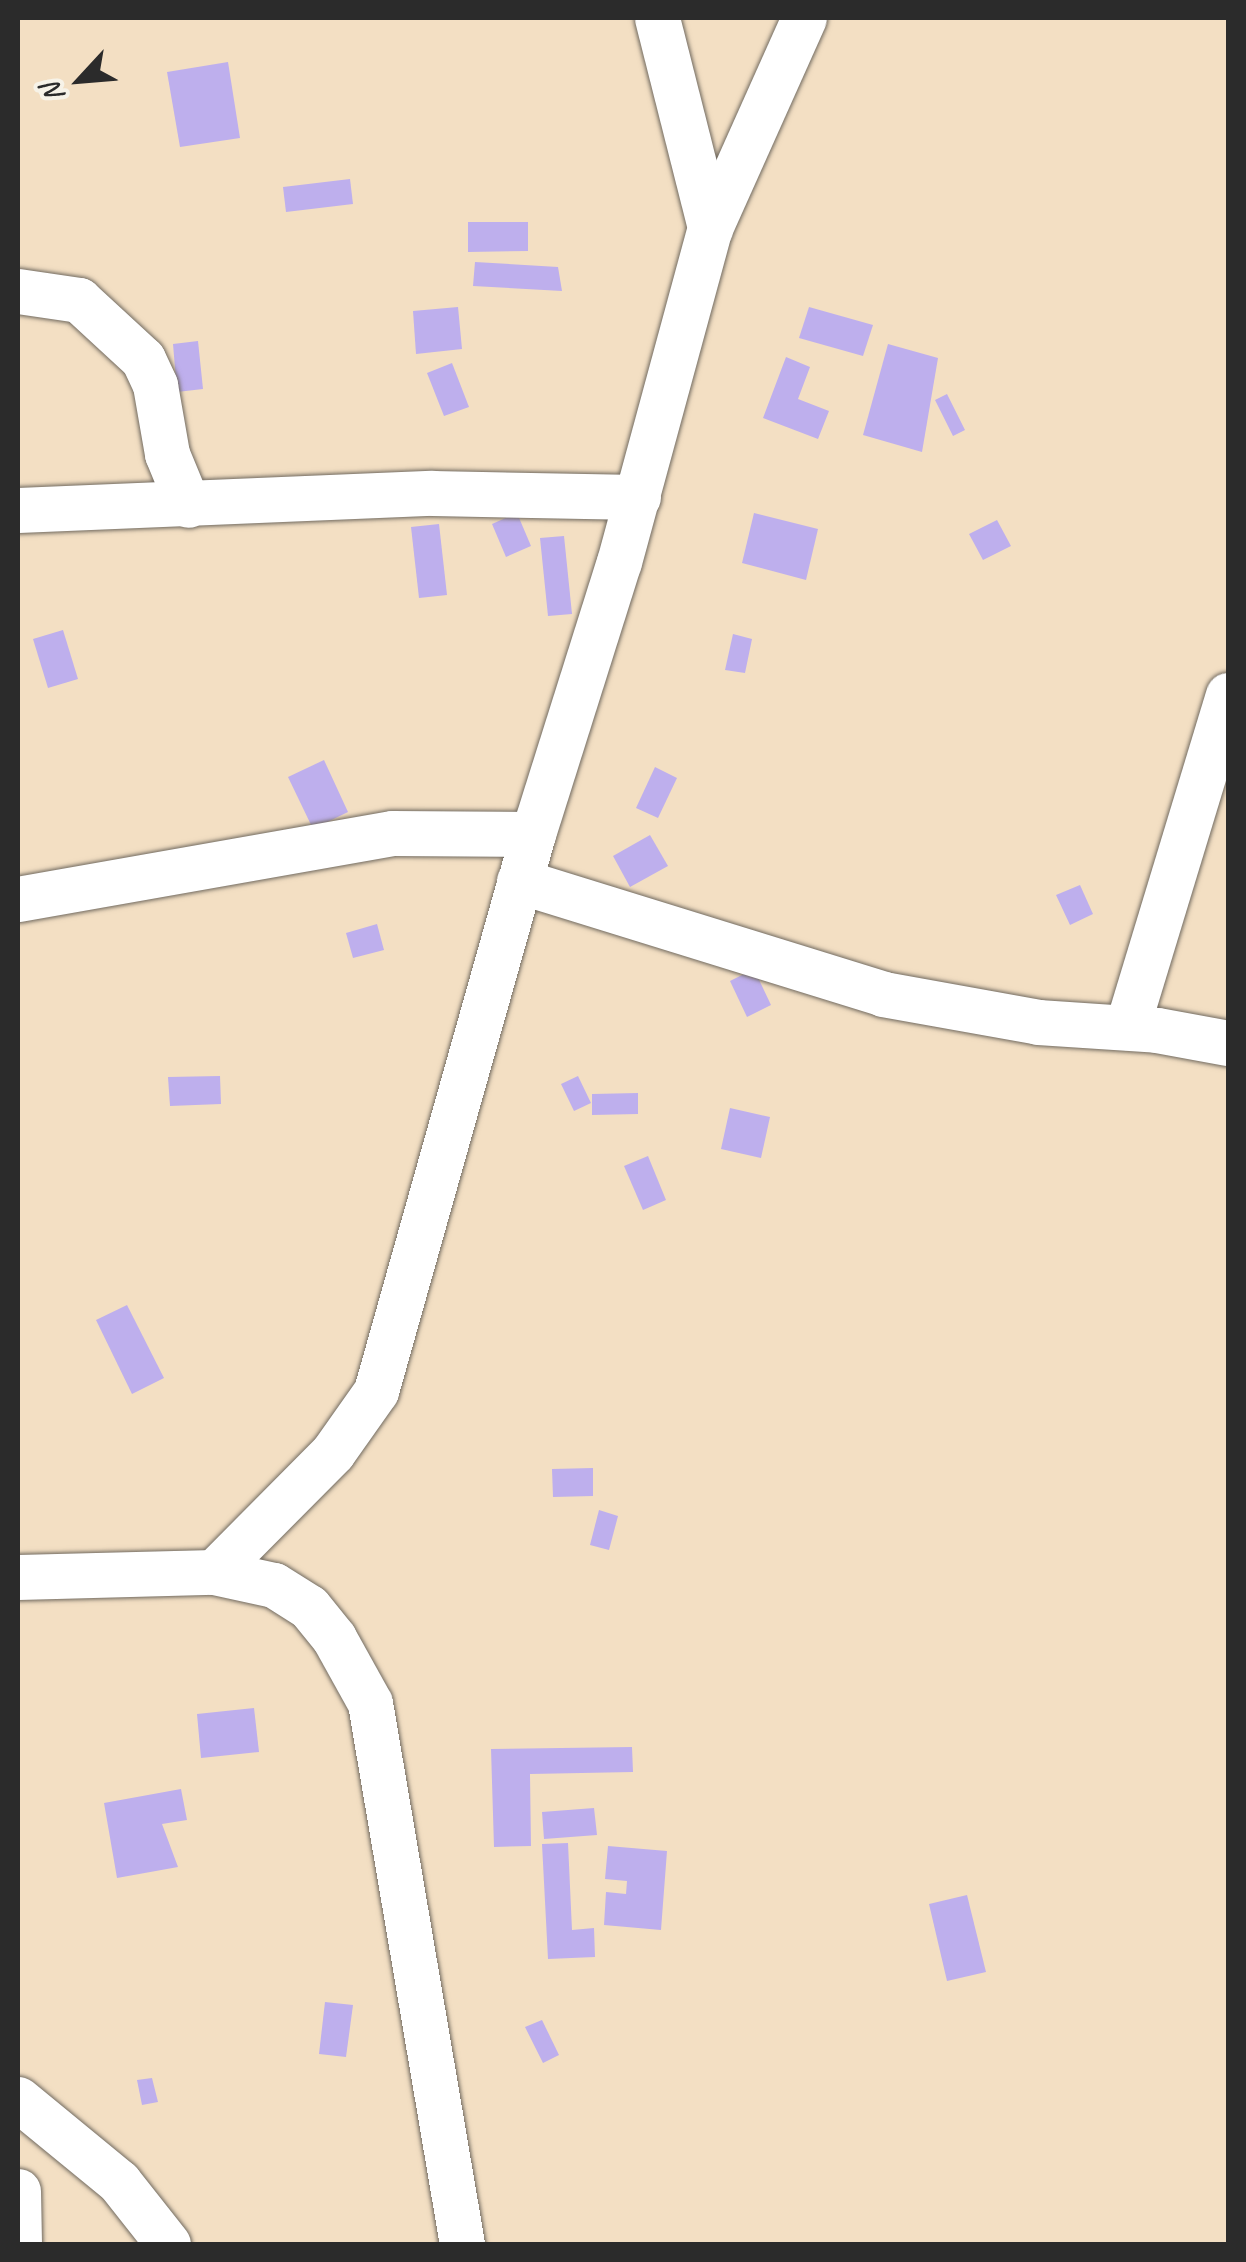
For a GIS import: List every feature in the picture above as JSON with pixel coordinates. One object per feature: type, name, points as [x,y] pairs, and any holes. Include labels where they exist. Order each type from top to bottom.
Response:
[{"type":"street","points":[[657,18],[710,228]]},
{"type":"street","points":[[214,1572],[333,1452],[376,1392],[519,881],[638,497],[710,228],[804,18]]},
{"type":"street","points":[[18,292],[79,300],[143,358],[155,384],[166,454],[188,505]]},
{"type":"street","points":[[18,510],[432,493],[638,497]]},
{"type":"street","points":[[1127,1027],[1228,695]]},
{"type":"street","points":[[18,899],[392,833],[533,834]]},
{"type":"street","points":[[519,881],[882,994],[1038,1022],[1127,1027],[1228,1043]]},
{"type":"street","points":[[18,1578],[214,1572],[274,1585],[309,1607],[370,1703],[462,2244]]},
{"type":"street","points":[[18,2099],[119,2182],[168,2244]]},
{"type":"street","points":[[18,2191],[19,2244]]},
{"type":"building","points":[[228,62],[240,138],[180,147],[167,72]]},
{"type":"building","points":[[350,179],[353,204],[286,212],[283,187]]},
{"type":"building","points":[[468,222],[528,222],[528,251],[468,252]]},
{"type":"building","points":[[475,262],[558,267],[562,291],[473,286]]},
{"type":"building","points":[[458,307],[462,349],[416,354],[413,311]]},
{"type":"building","points":[[809,307],[873,325],[863,356],[799,338]]},
{"type":"building","points":[[198,341],[203,389],[177,392],[173,344]]},
{"type":"building","points":[[888,344],[938,358],[922,452],[863,435]]},
{"type":"building","points":[[786,357],[810,367],[798,399],[829,411],[818,439],[763,418]]},
{"type":"building","points":[[452,363],[469,407],[444,416],[427,373]]},
{"type":"building","points":[[947,394],[965,430],[953,436],[935,400]]},
{"type":"building","points":[[517,513],[531,546],[506,557],[492,524]]},
{"type":"building","points":[[754,513],[818,529],[806,580],[742,563]]},
{"type":"building","points":[[997,520],[1011,546],[983,560],[969,534]]},
{"type":"building","points":[[439,524],[447,595],[419,598],[411,527]]},
{"type":"building","points":[[564,536],[572,614],[548,616],[540,538]]},
{"type":"building","points":[[63,630],[78,679],[48,688],[33,639]]},
{"type":"building","points":[[733,634],[752,639],[745,673],[725,670]]},
{"type":"building","points":[[324,760],[348,812],[313,829],[288,777]]},
{"type":"building","points":[[655,767],[677,778],[658,818],[636,808]]},
{"type":"building","points":[[650,835],[668,866],[630,887],[613,856]]},
{"type":"building","points":[[1080,885],[1093,914],[1070,925],[1056,895]]},
{"type":"building","points":[[377,924],[384,950],[353,958],[346,933]]},
{"type":"building","points":[[754,969],[771,1005],[747,1017],[730,981]]},
{"type":"building","points":[[220,1076],[221,1104],[170,1106],[168,1077]]},
{"type":"building","points":[[578,1076],[591,1103],[574,1111],[561,1084]]},
{"type":"building","points":[[638,1093],[638,1114],[592,1115],[592,1094]]},
{"type":"building","points":[[730,1108],[770,1117],[761,1158],[721,1149]]},
{"type":"building","points":[[648,1156],[666,1200],[643,1210],[624,1166]]},
{"type":"building","points":[[127,1305],[164,1378],[132,1394],[96,1320]]},
{"type":"building","points":[[593,1468],[593,1496],[553,1497],[552,1469]]},
{"type":"building","points":[[599,1510],[618,1516],[609,1550],[590,1545]]},
{"type":"building","points":[[254,1708],[259,1752],[201,1758],[197,1714]]},
{"type":"building","points":[[632,1747],[633,1772],[530,1774],[531,1846],[494,1847],[491,1749]]},
{"type":"building","points":[[181,1789],[187,1820],[162,1824],[178,1867],[117,1878],[104,1803]]},
{"type":"building","points":[[594,1808],[597,1835],[544,1839],[542,1812]]},
{"type":"building","points":[[568,1843],[572,1930],[594,1928],[595,1957],[548,1959],[542,1844]]},
{"type":"building","points":[[608,1846],[667,1851],[661,1930],[604,1925],[606,1892],[626,1894],[627,1881],[605,1879]]},
{"type":"building","points":[[967,1895],[986,1972],[947,1981],[929,1904]]},
{"type":"building","points":[[325,2002],[353,2005],[346,2057],[319,2054]]},
{"type":"building","points":[[542,2020],[559,2055],[543,2063],[525,2027]]},
{"type":"building","points":[[152,2078],[158,2102],[142,2105],[137,2080]]}]
